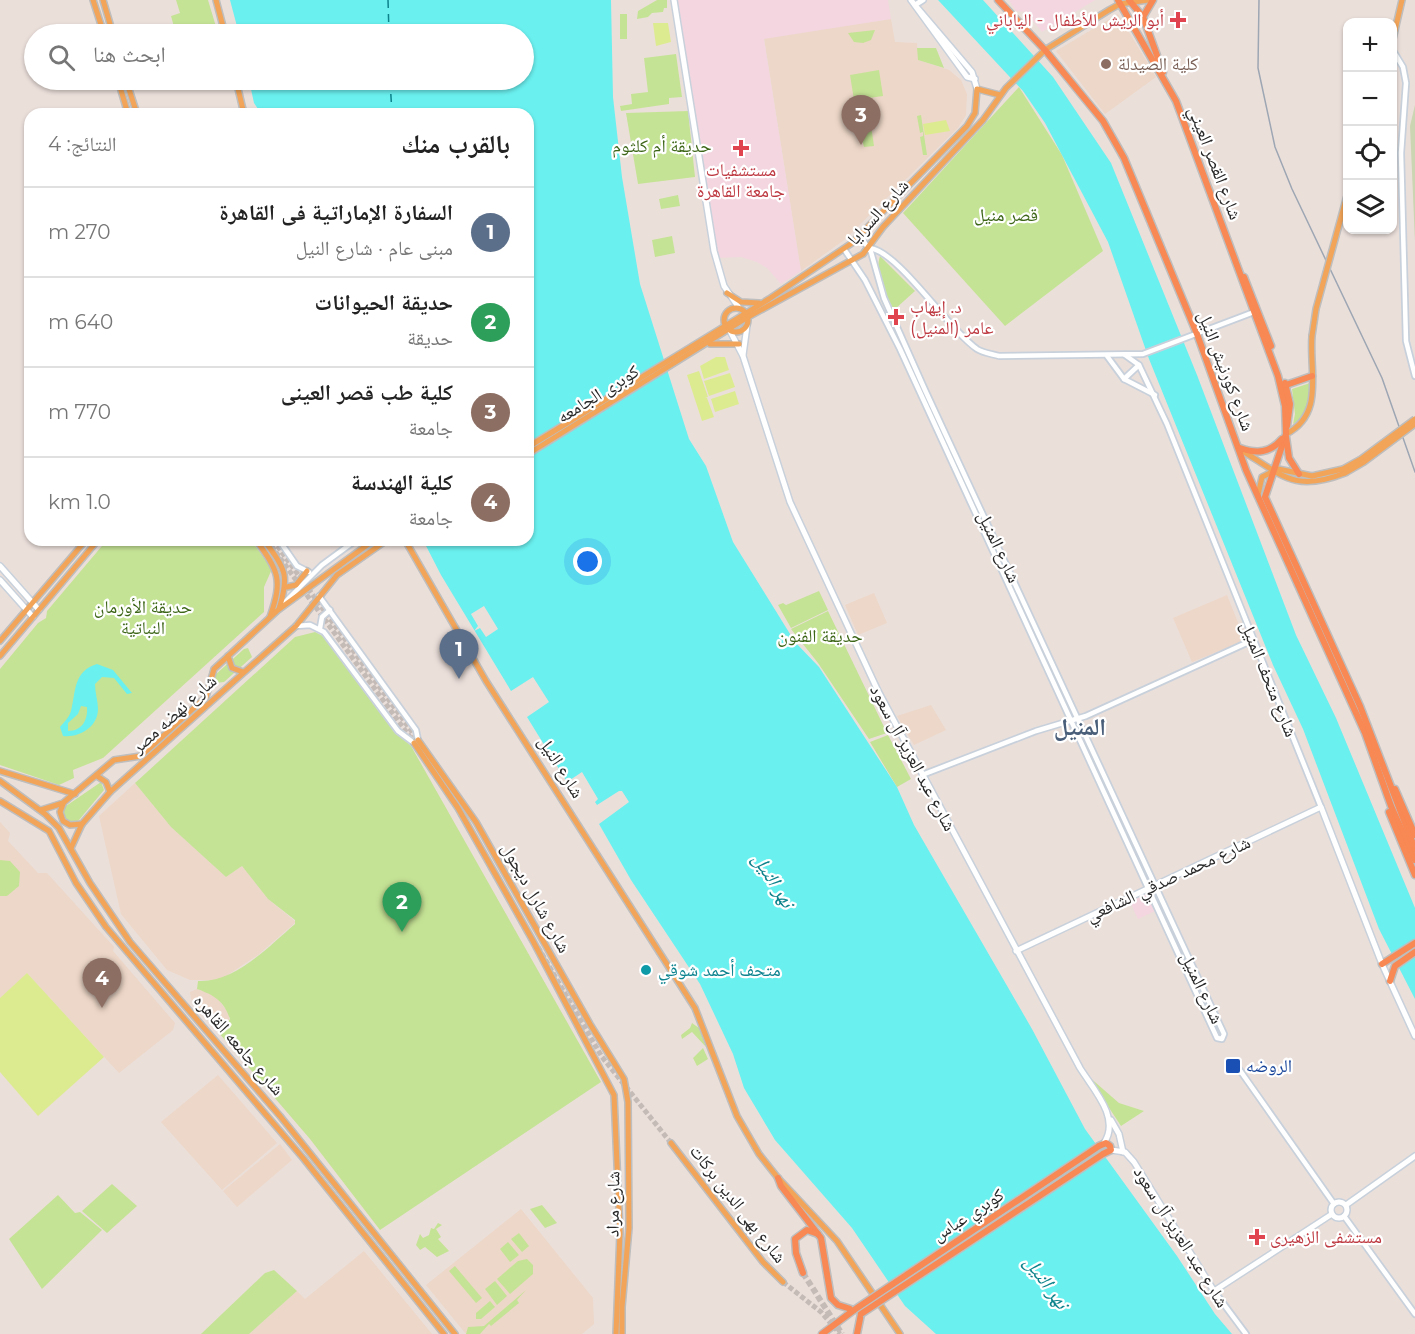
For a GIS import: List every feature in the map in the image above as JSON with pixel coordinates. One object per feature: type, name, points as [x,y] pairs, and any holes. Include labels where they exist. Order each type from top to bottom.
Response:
[{"type":"highway","name":"شارع كورنيش النيل","points":[[999,0],[1045,50],[1103,121],[1116,142],[1197,334],[1258,495],[1385,780]]},
{"type":"highway","points":[[1143,17],[1154,0]]},
{"type":"highway","name":"شارع القصر العيني","points":[[1131,1],[1143,17],[1163,75],[1193,145],[1283,391],[1286,432]]},
{"type":"highway","name":"شارع القصر العيني","points":[[1119,2],[1163,75]]},
{"type":"highway","name":"شارع القصر العيني","points":[[1236,263],[1246,281],[1286,385],[1290,413],[1286,432],[1272,471]]},
{"type":"highway","points":[[1286,385],[1312,376]]},
{"type":"highway","points":[[1240,449],[1253,453],[1266,451],[1278,444],[1286,432]]},
{"type":"highway","points":[[1286,432],[1289,458],[1299,474]]},
{"type":"highway","points":[[1272,471],[1266,500],[1360,706],[1415,860]]},
{"type":"highway","points":[[1385,780],[1398,795],[1415,835]]},
{"type":"highway","points":[[1385,780],[1415,849]]},
{"type":"highway","points":[[1385,780],[1385,801],[1415,875]]},
{"type":"highway","points":[[1396,966],[1387,966],[1388,960],[1415,943]]},
{"type":"highway","points":[[1390,981],[1396,966],[1415,952]]},
{"type":"highway","points":[[1102,1145],[1109,1144],[1110,1150]]},
{"type":"highway","name":"كوبري عباس","points":[[822,1334],[854,1310],[1102,1145]]},
{"type":"highway","name":"كوبري عباس","points":[[857,1334],[861,1314],[1110,1150]]},
{"type":"highway","points":[[778,1178],[780,1186],[819,1234],[823,1243],[828,1280],[834,1301],[854,1310]]},
{"type":"highway","points":[[803,1273],[796,1253],[795,1239],[798,1234],[807,1230],[819,1234]]},
{"type":"main road","points":[[93,0],[101,24]]},
{"type":"main road","points":[[103,0],[110,24]]},
{"type":"main road","points":[[216,0],[222,24]]},
{"type":"main road","points":[[674,0],[711,236],[727,293],[747,315],[747,326],[740,332],[728,329],[727,313],[739,308]]},
{"type":"main road","points":[[913,3],[923,0]]},
{"type":"main road","points":[[1119,2],[1148,0]]},
{"type":"main road","points":[[1397,22],[1402,0]]},
{"type":"main road","name":"شارع السرايا","points":[[747,315],[852,261],[869,248],[883,227],[983,120],[1006,88],[1038,56],[1119,2]]},
{"type":"main road","name":"شارع السرايا","points":[[681,357],[705,345],[764,302],[844,249],[860,236],[967,126],[975,113],[978,89],[975,79],[967,77],[913,3]]},
{"type":"main road","points":[[978,89],[1000,95]]},
{"type":"main road","points":[[121,90],[126,108]]},
{"type":"main road","points":[[129,90],[135,108]]},
{"type":"main road","points":[[238,90],[243,108]]},
{"type":"main road","points":[[1286,432],[1304,421],[1310,410],[1312,336],[1316,309],[1343,207]]},
{"type":"main road","points":[[727,293],[746,303],[764,302]]},
{"type":"main road","name":"شارع عبد العزيز آل سعود","points":[[743,356],[747,326]]},
{"type":"main road","name":"شارع السرايا","points":[[681,357],[728,329]]},
{"type":"main road","name":"شارع عبد العزيز آل سعود","points":[[728,329],[739,345],[743,356],[790,502],[874,683],[1016,951],[1119,1134],[1123,1152]]},
{"type":"main road","points":[[705,345],[722,342],[739,345]]},
{"type":"main road","name":"كوبرى الجامعه","points":[[534,443],[681,357]]},
{"type":"main road","name":"كوبرى الجامعه","points":[[534,450],[681,357]]},
{"type":"main road","points":[[1258,495],[1260,480],[1278,469],[1299,474],[1321,475],[1344,471],[1415,419]]},
{"type":"main road","points":[[1240,449],[1279,476],[1309,483],[1364,462],[1415,424]]},
{"type":"main road","points":[[0,641],[81,546]]},
{"type":"main road","points":[[0,656],[93,546]]},
{"type":"main road","points":[[260,546],[275,566],[279,581],[270,618]]},
{"type":"main road","points":[[268,546],[282,567],[287,587],[279,610]]},
{"type":"main road","name":"شارع نهضه مصر","points":[[41,810],[63,802],[75,794],[114,760],[141,756],[207,697],[214,669],[279,610],[365,546]]},
{"type":"main road","name":"شارع نهضه مصر","points":[[70,849],[82,824],[110,792],[296,626],[342,571],[378,546]]},
{"type":"main road","name":"شارع النيل","points":[[408,546],[486,681],[695,1008],[737,1116],[759,1154],[778,1178],[837,1241],[900,1334]]},
{"type":"main road","points":[[0,566],[39,610]]},
{"type":"main road","points":[[287,587],[296,585],[307,571]]},
{"type":"main road","points":[[0,580],[33,617]]},
{"type":"main road","points":[[228,656],[232,668],[243,672]]},
{"type":"main road","name":"شارع شارل ديجول","points":[[416,741],[476,822],[622,1075]]},
{"type":"main road","name":"شارع شارل ديجول","points":[[416,741],[458,808],[609,1083]]},
{"type":"main road","points":[[0,771],[75,794]]},
{"type":"main road","points":[[97,776],[106,782],[110,792]]},
{"type":"main road","name":"شارع جامعه القاهره","points":[[2,784],[41,810],[59,828],[116,924],[280,1116],[455,1334]]},
{"type":"main road","name":"شارع جامعه القاهره","points":[[0,801],[49,831],[88,903],[273,1122],[444,1334]]},
{"type":"main road","points":[[63,802],[60,812],[63,821],[70,825],[82,824]]},
{"type":"main road","name":"شارع محمد صدقي الشافعي","points":[[1016,951],[1320,807]]},
{"type":"main road","name":"شارع متحف المنيل","points":[[1320,807],[1388,960],[1390,981],[1415,1036]]},
{"type":"main road","points":[[167,998],[174,992]]},
{"type":"main road","points":[[601,1068],[613,1061]]},
{"type":"main road","name":"شارع مراد","points":[[622,1075],[628,1102],[629,1228],[622,1334]]},
{"type":"main road","name":"شارع مراد","points":[[609,1083],[616,1102],[620,1233],[616,1334]]},
{"type":"main road","points":[[616,1102],[628,1102]]},
{"type":"main road","points":[[273,1122],[280,1116]]},
{"type":"main road","points":[[1102,1145],[1110,1132],[1110,1119]]},
{"type":"main road","name":"شارع بهى الدين بركات","points":[[671,1143],[706,1192],[763,1262],[783,1282]]},
{"type":"main road","name":"شارع عبد العزيز آل سعود","points":[[1110,1150],[1123,1152],[1134,1162],[1215,1291]]},
{"type":"main road","points":[[1346,1205],[1415,1156]]},
{"type":"main road","points":[[1215,1291],[1332,1214],[1334,1204],[1340,1202],[1346,1205]]},
{"type":"main road","points":[[1332,1214],[1339,1218],[1344,1216],[1347,1211],[1346,1205]]},
{"type":"street","points":[[1397,57],[1403,67],[1406,83],[1401,153],[1406,341],[1415,376]]},
{"type":"street","name":"شارع المنيل","points":[[860,236],[869,248],[876,275],[925,390],[1085,742],[1224,1034],[1222,1039],[1217,1038],[1152,886]]},
{"type":"street","points":[[869,248],[886,255],[949,323],[978,350],[999,356],[1143,354],[1254,312]]},
{"type":"street","name":"شارع المنيل","points":[[844,249],[865,280],[1075,719]]},
{"type":"street","points":[[865,280],[876,275]]},
{"type":"street","name":"شارع متحف المنيل","points":[[1125,355],[1139,365],[1155,395],[1320,807]]},
{"type":"street","points":[[1107,356],[1124,379],[1155,395]]},
{"type":"street","points":[[1124,379],[1139,365]]},
{"type":"street","points":[[283,546],[297,566],[314,574]]},
{"type":"street","points":[[279,610],[324,562],[347,546]]},
{"type":"street","points":[[296,626],[310,625],[320,628],[398,731],[416,741],[416,730],[319,596]]},
{"type":"street","points":[[320,628],[322,616],[330,610]]},
{"type":"street","points":[[922,775],[1075,719],[1143,691],[1254,640]]},
{"type":"street","points":[[1239,1069],[1334,1204]]},
{"type":"street","points":[[1344,1216],[1415,1314]]},
{"type":"street","name":"شارع عبد العزيز آل سعود","points":[[1215,1291],[1246,1334]]},
{"type":"shaded area","name":"مستشفيات جامعة القاهرة","points":[[677,0],[888,0],[891,19],[764,39],[801,271],[781,284],[767,268],[757,262],[741,257],[718,258]]},
{"type":"shaded area","points":[[1009,0],[1095,0],[1042,32],[1026,12],[1016,11]]},
{"type":"shaded area","name":"كلية الصيدلة","points":[[1118,14],[1156,77],[1105,114],[1056,51]]},
{"type":"shaded area","points":[[891,19],[895,42],[917,43],[918,60],[949,70],[961,80],[967,94],[966,115],[958,128],[844,240],[801,271],[764,38]]},
{"type":"shaded area","points":[[874,593],[887,623],[858,635],[845,605]]},
{"type":"shaded area","points":[[1227,595],[1243,635],[1239,643],[1192,662],[1173,618]]},
{"type":"shaded area","points":[[931,705],[946,730],[914,745],[897,716]]},
{"type":"shaded area","points":[[135,783],[171,827],[226,877],[242,866],[268,899],[296,922],[258,955],[220,980],[190,980],[167,970],[121,914],[99,816]]},
{"type":"shaded area","points":[[0,822],[10,833],[8,841],[38,873],[47,873],[114,947],[113,951],[175,1023],[173,1030],[119,1073],[27,973],[0,998]]},
{"type":"shaded area","points":[[1144,895],[1148,897],[1155,911],[1138,919],[1130,902]]},
{"type":"shaded area","points":[[197,989],[215,995],[229,1014],[229,1023],[219,1033],[191,999],[190,992]]},
{"type":"shaded area","points":[[218,1075],[277,1143],[222,1190],[161,1122]]},
{"type":"shaded area","points":[[280,1144],[292,1160],[237,1207],[223,1191]]},
{"type":"shaded area","points":[[521,1209],[593,1298],[594,1324],[582,1334],[466,1334],[426,1285]]},
{"type":"shaded area","points":[[364,1251],[432,1334],[249,1334],[297,1291],[305,1299]]},
{"type":"green space","points":[[176,0],[208,0],[215,24],[173,24],[171,16],[180,13]]},
{"type":"green space","points":[[657,0],[667,0],[667,8],[664,8],[663,12],[652,13],[648,17],[637,19],[638,11]]},
{"type":"green space","points":[[620,14],[627,14],[627,39],[620,39]]},
{"type":"green space","points":[[653,23],[668,23],[671,42],[656,46]]},
{"type":"green space","points":[[875,30],[871,40],[863,43],[854,42],[848,33]]},
{"type":"green space","points":[[917,48],[936,48],[944,68],[918,60]]},
{"type":"green space","points":[[676,54],[682,97],[669,98],[669,104],[621,111],[620,106],[632,104],[631,94],[648,92],[644,58]]},
{"type":"green space","points":[[879,70],[883,96],[854,100],[850,75]]},
{"type":"green space","name":"قصر منيل","points":[[1019,87],[1062,155],[1103,251],[1005,326],[903,213]]},
{"type":"green space","points":[[1415,105],[1415,242],[1410,126]]},
{"type":"green space","name":"حديقة أم كلثوم","points":[[688,111],[695,177],[638,184],[626,113]]},
{"type":"green space","points":[[921,115],[927,155],[923,155],[920,137],[923,136],[923,132],[920,133],[917,116]]},
{"type":"green space","points":[[870,119],[874,146],[864,147],[857,121]]},
{"type":"green space","points":[[946,120],[950,131],[925,135],[923,124]]},
{"type":"green space","points":[[678,195],[680,206],[661,209],[659,199]]},
{"type":"green space","points":[[672,236],[675,253],[655,257],[652,240]]},
{"type":"green space","points":[[880,256],[915,291],[894,310],[879,277]]},
{"type":"green space","points":[[716,357],[725,357],[729,370],[704,379],[700,366]]},
{"type":"green space","points":[[699,371],[708,397],[705,398],[707,398],[714,417],[702,421],[687,375]]},
{"type":"green space","points":[[730,373],[735,387],[709,396],[704,381]]},
{"type":"green space","points":[[1310,383],[1305,412],[1293,424],[1295,414],[1292,389]]},
{"type":"green space","points":[[735,391],[739,404],[715,412],[711,399]]},
{"type":"green space","name":"حديقة الأورمان النباتية","points":[[102,546],[255,546],[272,569],[264,587],[264,612],[103,758],[73,770],[74,778],[59,785],[0,765],[0,669],[38,623],[46,618],[47,611]]},
{"type":"green space","points":[[819,591],[828,610],[791,628],[778,605],[783,603],[786,605]]},
{"type":"green space","name":"حديقة الفنون","points":[[828,611],[887,733],[869,739],[818,663],[791,629]]},
{"type":"green space","points":[[315,632],[325,637],[383,717],[411,746],[601,1082],[380,1230],[310,1139],[219,1033],[230,1019],[221,1003],[213,996],[197,989],[198,981],[225,976],[250,962],[295,924],[295,920],[268,899],[242,866],[226,877],[171,827],[135,783],[295,637]]},
{"type":"green space","points":[[248,648],[252,657],[224,682],[216,683],[215,675]]},
{"type":"green space","points":[[888,735],[911,779],[897,787],[870,742]]},
{"type":"green space","points":[[101,782],[104,790],[79,820],[73,823],[66,820],[63,813],[66,806]]},
{"type":"green space","points":[[0,860],[10,861],[20,872],[19,886],[7,896],[0,896]]},
{"type":"green space","points":[[27,973],[104,1057],[38,1116],[0,1072],[0,998]]},
{"type":"green space","points":[[692,1023],[699,1028],[706,1047],[692,1032],[682,1039],[681,1035],[690,1028]]},
{"type":"green space","points":[[703,1048],[708,1059],[697,1066],[693,1058]]},
{"type":"green space","points":[[1088,1076],[1119,1103],[1144,1111],[1121,1126]]},
{"type":"green space","points":[[112,1184],[137,1206],[107,1233],[82,1211]]},
{"type":"green space","points":[[58,1195],[75,1213],[80,1212],[102,1230],[42,1289],[9,1239]]},
{"type":"green space","points":[[542,1205],[557,1223],[545,1228],[530,1209]]},
{"type":"green space","points":[[438,1223],[442,1225],[436,1229],[441,1237],[438,1239],[449,1251],[437,1257],[425,1247],[420,1250],[416,1245],[420,1234],[423,1238],[429,1235],[431,1228],[434,1229]]},
{"type":"green space","points":[[519,1233],[529,1246],[522,1252],[511,1239]]},
{"type":"green space","points":[[508,1242],[519,1255],[510,1262],[500,1249]]},
{"type":"green space","points":[[527,1259],[533,1265],[533,1274],[510,1294],[497,1279],[518,1261]]},
{"type":"green space","points":[[455,1266],[482,1298],[476,1303],[449,1271]]},
{"type":"green space","points":[[274,1270],[297,1291],[249,1334],[201,1334],[265,1273]]},
{"type":"green space","points":[[495,1281],[507,1296],[497,1305],[485,1289]]},
{"type":"green space","points":[[526,1290],[517,1300],[519,1303],[491,1326],[489,1324],[480,1334],[466,1334],[468,1327],[484,1326]]},
{"type":"green space","points":[[490,1301],[495,1307],[481,1319],[476,1319],[476,1313]]},
{"type":"water","name":"نهر النيل","points":[[230,0],[611,0],[613,97],[622,177],[640,284],[689,439],[706,466],[733,542],[795,642],[819,667],[897,787],[914,825],[1032,1029],[1085,1129],[1177,1256],[1215,1314],[1232,1334],[936,1334],[905,1306],[852,1228],[775,1140],[744,1088],[733,1054],[700,984],[631,880],[599,824],[629,802],[622,791],[619,791],[597,805],[595,802],[598,799],[582,772],[567,782],[527,717],[549,702],[533,677],[511,691],[426,546],[534,546],[534,108],[257,108],[251,90],[534,90],[534,24],[236,24]]},
{"type":"water","points":[[938,0],[983,0],[1053,77],[1111,163],[1197,375],[1296,635],[1336,718],[1415,908],[1415,999],[1379,929],[1303,729],[1273,665],[1149,359],[1108,242],[1045,123],[1023,91]]},
{"type":"water","points":[[97,664],[113,670],[132,693],[127,694],[114,678],[102,677],[95,684],[98,709],[95,721],[81,733],[63,736],[60,727],[70,713],[77,683],[89,667]],"holes":[[[81,706],[87,707],[83,724],[73,731],[68,731],[68,723],[78,714]]]},
{"type":"pier","points":[[484,606],[498,629],[486,637],[480,628],[474,631],[478,626],[471,614]]},
{"type":"pier","points":[[533,678],[548,702],[531,713],[530,711],[545,701],[532,681],[517,691],[516,689]]},
{"type":"ferry route","points":[[388,0],[389,24]]},
{"type":"ferry route","points":[[391,90],[392,108]]},
{"type":"tunnel","points":[[271,546],[412,740]]},
{"type":"tunnel","points":[[277,546],[418,740]]},
{"type":"tunnel","points":[[538,947],[602,1057],[671,1143]]},
{"type":"tunnel","points":[[803,1273],[842,1334]]},
{"type":"tunnel","points":[[783,1282],[821,1312],[840,1334]]},
{"type":"railway","points":[[1259,0],[1258,68],[1275,147],[1292,189],[1382,378],[1415,472]]},
{"type":"place","name":"أبو الريش للأطفال - الياباني","points":[[1178,20]]},
{"type":"place","name":"كلية الصيدلة","points":[[1106,64]]},
{"type":"place","name":"كلية طب قصر العينى","points":[[861,145]]},
{"type":"place","name":"مستشفيات جامعة القاهرة","points":[[741,148]]},
{"type":"place","name":"د. إيهاب عامر (المنيل)","points":[[896,317]]},
{"type":"place","name":"السفارة الإماراتية فى القاهرة","points":[[459,679]]},
{"type":"place","name":"حديقة الحيوانات","points":[[402,932]]},
{"type":"place","name":"متحف أحمد شوقي","points":[[646,970]]},
{"type":"place","name":"كلية الهندسة","points":[[102,1008]]},
{"type":"place","name":"الروضه","points":[[1233,1066]]},
{"type":"place","name":"مستشفى الزهيرى","points":[[1257,1237]]},
{"type":"district","name":"المنيل","points":[[1080,727]]}]
